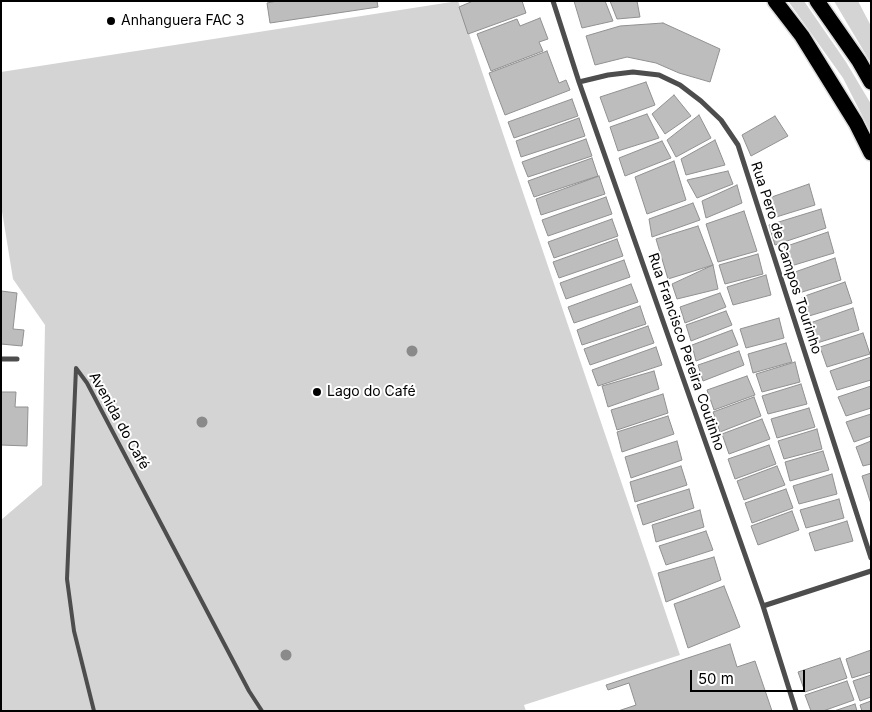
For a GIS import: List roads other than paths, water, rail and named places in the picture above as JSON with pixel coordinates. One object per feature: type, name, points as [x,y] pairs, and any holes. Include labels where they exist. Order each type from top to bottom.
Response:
[{"type":"highway","points":[[775,1],[802,36],[856,124],[871,153]]},
{"type":"highway","points":[[817,1],[859,61],[871,82]]},
{"type":"street","name":"Rua Francisco Pereira Coutinho","points":[[553,1],[579,82],[763,606],[796,711]]},
{"type":"street","name":"Rua Pero de Campos Tourinho","points":[[579,82],[608,75],[633,72],[659,75],[680,85],[701,101],[721,120],[738,146],[871,558]]},
{"type":"street","points":[[1,358],[17,359]]},
{"type":"street","points":[[763,606],[871,571]]},
{"type":"lane","name":"Avenida do Café","points":[[94,711],[74,630],[67,580],[76,368],[87,383],[249,691],[262,711]]},
{"type":"place","name":"Anhanguera FAC 3","points":[[111,21]]},
{"type":"place","name":"Lago do Café","points":[[317,392]]}]
